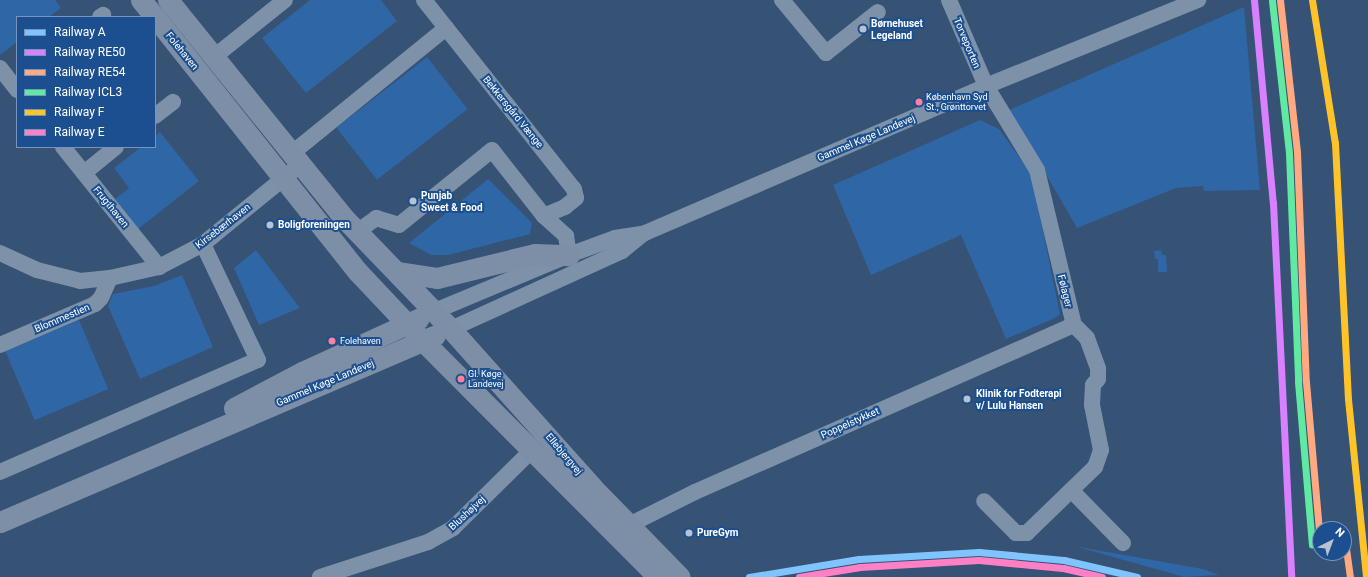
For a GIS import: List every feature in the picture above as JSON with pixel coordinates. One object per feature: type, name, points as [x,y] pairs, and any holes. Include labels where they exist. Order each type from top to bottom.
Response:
[{"type":"main road","name":"Folehaven","points":[[141,0],[154,16]]},
{"type":"main road","name":"Folehaven","points":[[168,0],[295,159],[358,232],[397,272],[420,318],[437,335]]},
{"type":"main road","name":"Folehaven","points":[[156,18],[358,272],[420,318],[437,335]]},
{"type":"main road","points":[[397,272],[437,278],[535,254],[569,255]]},
{"type":"main road","name":"Gammel Køge Landevej","points":[[0,509],[235,408],[302,372],[420,318]]},
{"type":"main road","points":[[437,335],[593,488],[680,577]]},
{"type":"main road","name":"Gammel Køge Landevej","points":[[0,522],[437,335]]},
{"type":"main road","name":"Ellebjergvej","points":[[437,335],[532,450],[658,577]]},
{"type":"street","points":[[214,57],[285,0]]},
{"type":"street","name":"Bekkersgård Vænge","points":[[424,0],[574,189],[576,198],[565,207],[544,216]]},
{"type":"street","points":[[782,0],[826,53],[878,12]]},
{"type":"street","name":"Torveporten","points":[[949,0],[986,86]]},
{"type":"street","name":"Gammel Køge Landevej","points":[[420,318],[569,255],[615,238],[645,233],[986,86],[1198,0]]},
{"type":"street","points":[[295,159],[446,28]]},
{"type":"street","points":[[0,68],[16,86]]},
{"type":"street","name":"Følager","points":[[984,501],[1016,533],[1027,533],[1072,491],[1095,467],[1101,450],[1092,405],[1093,385],[1098,379],[1098,369],[1087,338],[1074,325],[1037,170],[986,86]]},
{"type":"street","points":[[156,115],[173,102]]},
{"type":"street","name":"Frugthaven","points":[[64,148],[159,267]]},
{"type":"street","points":[[84,173],[115,148]]},
{"type":"street","points":[[358,232],[376,218],[399,225],[492,150],[544,216],[566,236],[569,255]]},
{"type":"street","name":"Kirsebærhaven","points":[[0,253],[37,270],[80,281],[110,278],[159,267],[203,244],[283,178],[295,159]]},
{"type":"street","name":"Gammel Køge Landevej","points":[[437,335],[622,251],[645,233]]},
{"type":"street","points":[[0,472],[258,360],[203,244]]},
{"type":"street","name":"Blommestien","points":[[0,345],[95,304],[101,298],[110,278]]},
{"type":"street","name":"Poppelstykket","points":[[629,525],[695,492],[1074,325]]},
{"type":"street","name":"Blushøjvej","points":[[320,577],[428,542],[453,528],[532,450]]},
{"type":"street","points":[[1072,491],[1123,543]]},
{"type":"shaded area","points":[[0,0],[55,0],[61,8],[50,16],[16,16],[16,43],[0,55]]},
{"type":"shaded area","points":[[310,0],[381,0],[397,21],[306,93],[262,38]]},
{"type":"shaded area","points":[[1244,7],[1260,190],[1204,191],[1203,186],[1176,188],[1077,228],[1009,110]]},
{"type":"shaded area","points":[[427,57],[468,109],[377,180],[336,128]]},
{"type":"shaded area","points":[[980,120],[999,129],[1031,173],[1060,314],[1055,318],[1006,339],[961,235],[871,275],[833,185]]},
{"type":"shaded area","points":[[160,132],[199,181],[138,229],[115,199],[129,188],[114,168],[140,148],[156,148],[156,135]]},
{"type":"shaded area","points":[[488,179],[532,223],[530,234],[448,255],[431,255],[409,243]]},
{"type":"shaded area","points":[[256,250],[300,308],[259,325],[234,268]]},
{"type":"shaded area","points":[[1161,250],[1162,255],[1166,255],[1167,272],[1158,272],[1158,259],[1155,259],[1154,251]]},
{"type":"shaded area","points":[[182,275],[213,347],[140,379],[108,306],[113,294],[154,286]]},
{"type":"shaded area","points":[[79,320],[108,389],[35,420],[5,351]]},
{"type":"shaded area","points":[[1074,546],[1203,569],[1219,575],[1184,577]]},
{"type":"rail line","name":"RE50","points":[[1254,0],[1273,203],[1291,577]]},
{"type":"rail line","name":"RE54","points":[[1280,0],[1297,152],[1306,382],[1318,521]]},
{"type":"rail line","name":"F","points":[[1312,0],[1335,143],[1348,399],[1366,577]]},
{"type":"rail line","name":"ICL3","points":[[1272,1],[1289,153],[1298,382],[1312,544]]},
{"type":"rail line","name":"A","points":[[749,577],[859,559],[979,552],[1064,560],[1137,577]]},
{"type":"rail line","name":"E","points":[[799,577],[860,567],[979,560],[1063,568],[1102,577]]},
{"type":"rail line","name":"RE54","points":[[1348,561],[1350,577]]},
{"type":"place","name":"Børnehuset Legeland","points":[[863,29]]},
{"type":"place","name":"København Syd St., Grønttorvet","points":[[919,102]]},
{"type":"place","name":"Punjab Sweet & Food","points":[[413,201]]},
{"type":"place","name":"Boligforeningen","points":[[270,225]]},
{"type":"place","name":"Folehaven","points":[[332,341]]},
{"type":"place","name":"Gl. Køge Landevej","points":[[461,379]]},
{"type":"place","name":"Klinik for Fodterapi v/ Lulu Hansen","points":[[967,399]]},
{"type":"place","name":"PureGym","points":[[689,533]]}]
